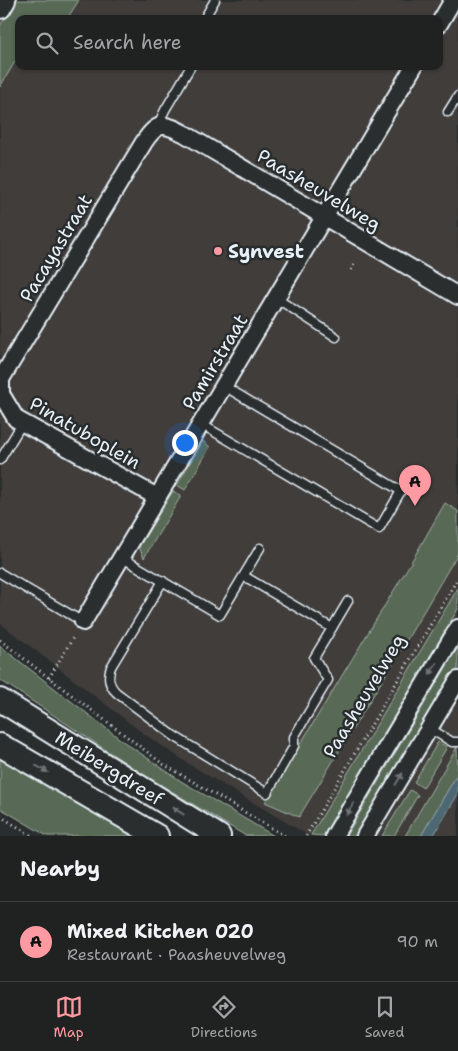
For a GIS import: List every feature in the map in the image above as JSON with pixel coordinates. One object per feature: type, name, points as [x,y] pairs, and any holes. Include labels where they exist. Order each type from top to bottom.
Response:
[{"type":"main road","points":[[0,7],[4,0]]},
{"type":"main road","name":"Meibergdreef","points":[[0,700],[219,836]]},
{"type":"main road","name":"Meibergdreef","points":[[0,744],[158,836]]},
{"type":"street","points":[[443,17],[452,2]]},
{"type":"street","name":"Pamirstraat","points":[[83,622],[412,70]]},
{"type":"street","name":"Paasheuvelweg","points":[[157,127],[167,125],[172,127],[458,296]]},
{"type":"street","name":"Pacayastraat","points":[[0,395],[1,379],[144,142],[157,127]]},
{"type":"street","name":"Pinatuboplein","points":[[0,395],[16,419],[157,497]]},
{"type":"street","points":[[334,836],[458,628]]},
{"type":"street","points":[[365,836],[458,680]]},
{"type":"lane","points":[[206,15],[215,0]]},
{"type":"lane","points":[[157,127],[189,70]]},
{"type":"lane","points":[[448,112],[458,96]]},
{"type":"lane","points":[[276,298],[336,337]]},
{"type":"lane","points":[[201,424],[379,528],[401,491],[224,386]]},
{"type":"lane","points":[[0,460],[23,422]]},
{"type":"lane","points":[[121,557],[220,615],[260,548]]},
{"type":"lane","points":[[0,573],[83,622]]},
{"type":"lane","points":[[244,576],[332,628]]},
{"type":"lane","points":[[163,582],[111,667],[109,673],[110,684],[117,693],[174,736],[267,793],[294,746],[294,736],[328,680],[314,658],[348,601]]},
{"type":"lane","points":[[429,728],[452,742],[458,742]]},
{"type":"path","points":[[351,270],[355,262]]},
{"type":"path","name":"Paasheuvelweg","points":[[306,836],[458,578]]},
{"type":"path","points":[[49,678],[83,622]]},
{"type":"path","points":[[0,640],[164,764],[285,836]]},
{"type":"path","points":[[0,816],[32,836]]},
{"type":"shaded area","points":[[0,0],[458,0],[458,836],[309,836],[192,766],[144,734],[0,623]]},
{"type":"green space","points":[[15,0],[79,0],[70,15],[15,15],[15,62],[0,87],[0,26]]},
{"type":"green space","points":[[203,441],[210,447],[185,490],[177,485]]},
{"type":"green space","points":[[173,491],[181,496],[144,558],[139,547]]},
{"type":"green space","points":[[445,503],[458,511],[458,553],[402,648],[299,817],[265,802],[410,564]]},
{"type":"green space","points":[[458,588],[458,609],[323,836],[311,835]]},
{"type":"green space","points":[[0,646],[124,742],[181,781],[274,836],[246,836],[141,773],[0,680]]},
{"type":"green space","points":[[458,647],[458,671],[360,836],[346,836]]},
{"type":"green space","points":[[438,742],[447,747],[423,788],[414,782]]},
{"type":"green space","points":[[457,747],[458,773],[421,836],[405,836]]},
{"type":"green space","points":[[0,754],[139,836],[47,836],[0,808]]},
{"type":"green space","points":[[410,790],[418,795],[394,836],[382,836]]},
{"type":"water","points":[[458,773],[458,794],[435,833],[432,836],[421,836]]},
{"type":"place","name":"Synvest","points":[[218,251]]},
{"type":"place","name":"Mixed Kitchen 020","points":[[415,506]]}]
